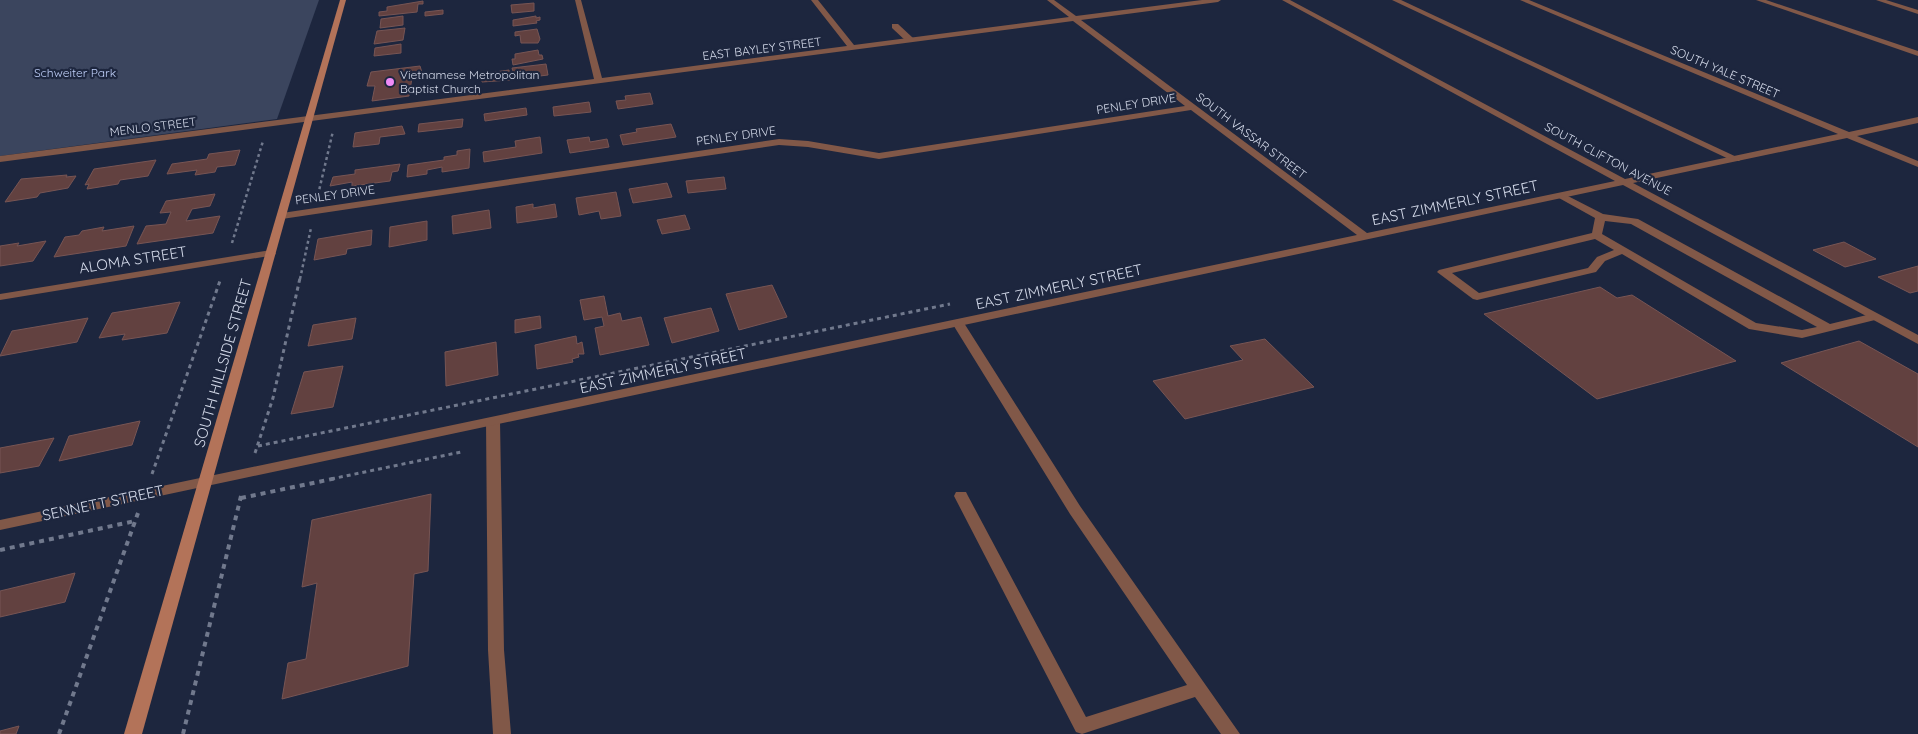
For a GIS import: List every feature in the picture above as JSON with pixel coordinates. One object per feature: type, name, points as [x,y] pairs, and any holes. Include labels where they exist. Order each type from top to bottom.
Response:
[{"type":"main road","name":"SOUTH HILLSIDE STREET","points":[[133,734],[343,0]]},
{"type":"street","points":[[578,0],[599,81]]},
{"type":"street","points":[[814,0],[852,48]]},
{"type":"street","name":"SOUTH VASSAR STREET","points":[[1050,0],[1366,237]]},
{"type":"street","name":"EAST BAYLEY STREET","points":[[309,119],[1218,0]]},
{"type":"street","name":"SOUTH CLIFTON AVENUE","points":[[1285,0],[1918,340]]},
{"type":"street","points":[[1396,0],[1736,158]]},
{"type":"street","name":"SOUTH YALE STREET","points":[[1523,0],[1918,164]]},
{"type":"street","points":[[1758,0],[1918,54]]},
{"type":"street","points":[[1878,0],[1918,12]]},
{"type":"street","points":[[895,26],[910,40]]},
{"type":"street","name":"PENLEY DRIVE","points":[[282,216],[778,142],[808,144],[879,156],[1193,107]]},
{"type":"street","name":"MENLO STREET","points":[[0,159],[309,119]]},
{"type":"street","name":"EAST ZIMMERLY STREET","points":[[206,481],[1918,120]]},
{"type":"street","points":[[1562,196],[1600,217],[1634,221],[1828,328]]},
{"type":"street","points":[[1597,235],[1600,217]]},
{"type":"street","points":[[1623,250],[1601,259],[1592,270],[1477,297],[1443,272],[1597,235],[1623,250],[1753,326],[1802,334],[1875,317]]},
{"type":"street","name":"ALOMA STREET","points":[[0,297],[271,253]]},
{"type":"street","points":[[958,323],[1075,510],[1231,734]]},
{"type":"street","points":[[493,421],[496,650],[502,734]]},
{"type":"street","name":"SENNETT STREET","points":[[0,525],[206,481]]},
{"type":"street","points":[[961,496],[1082,726],[1198,689]]},
{"type":"path","points":[[183,734],[240,498],[273,398],[335,123]]},
{"type":"path","points":[[59,734],[226,260],[265,134]]},
{"type":"path","points":[[258,446],[950,304]]},
{"type":"path","points":[[240,498],[461,452]]},
{"type":"path","points":[[0,550],[135,520]]},
{"type":"green space","name":"Schweiter Park","points":[[0,0],[319,0],[277,119],[0,156]]},
{"type":"building","points":[[423,1],[423,4],[418,4],[417,12],[379,16],[379,12],[387,11],[387,7]]},
{"type":"building","points":[[534,3],[534,11],[512,13],[511,5]]},
{"type":"building","points":[[443,10],[443,14],[425,16],[425,12]]},
{"type":"building","points":[[403,16],[403,25],[380,28],[381,19]]},
{"type":"building","points":[[536,16],[536,18],[540,17],[540,20],[536,21],[537,23],[513,26],[513,20]]},
{"type":"building","points":[[405,28],[403,40],[374,44],[377,31]]},
{"type":"building","points":[[537,29],[540,39],[538,43],[521,43],[520,35],[515,36],[515,32]]},
{"type":"building","points":[[401,44],[401,53],[374,56],[375,48]]},
{"type":"building","points":[[538,50],[539,55],[542,55],[543,59],[513,65],[512,59],[515,59],[515,54]]},
{"type":"building","points":[[546,64],[548,75],[515,79],[512,68]]},
{"type":"building","name":"Vietnamese Metropolitan Baptist Church","points":[[420,66],[423,76],[412,78],[409,96],[372,101],[375,86],[367,86],[371,72]]},
{"type":"building","points":[[509,70],[510,80],[482,82],[481,74]]},
{"type":"building","points":[[650,93],[653,104],[618,109],[616,101],[626,100],[625,96]]},
{"type":"building","points":[[589,102],[591,112],[554,116],[553,107]]},
{"type":"building","points":[[526,108],[527,115],[485,121],[484,114]]},
{"type":"building","points":[[463,119],[462,127],[418,132],[419,124]]},
{"type":"building","points":[[671,124],[676,137],[623,145],[620,135],[637,132],[636,129]]},
{"type":"building","points":[[402,126],[405,134],[380,137],[379,144],[353,147],[355,133]]},
{"type":"building","points":[[540,137],[542,153],[484,162],[483,152],[516,147],[515,141]]},
{"type":"building","points":[[589,137],[590,142],[607,139],[609,147],[570,153],[567,140]]},
{"type":"building","points":[[470,149],[469,168],[442,172],[442,167],[427,170],[427,174],[407,177],[408,165],[444,160],[444,157],[457,155],[457,151]]},
{"type":"building","points":[[240,150],[235,165],[217,167],[215,172],[195,175],[197,170],[167,174],[172,164],[207,159],[209,154]]},
{"type":"building","points":[[156,160],[148,176],[120,180],[118,184],[87,189],[89,184],[85,185],[94,169]]},
{"type":"building","points":[[400,164],[398,171],[392,172],[390,181],[352,186],[352,182],[330,186],[333,177],[355,174],[355,170]]},
{"type":"building","points":[[67,175],[66,177],[76,176],[68,188],[40,193],[37,197],[5,202],[21,179]]},
{"type":"building","points":[[724,177],[726,189],[688,193],[686,181]]},
{"type":"building","points":[[667,183],[672,197],[633,203],[629,189]]},
{"type":"building","points":[[616,192],[621,216],[601,219],[599,211],[579,215],[576,198]]},
{"type":"building","points":[[215,194],[210,206],[192,209],[186,221],[220,216],[213,233],[137,244],[146,226],[166,224],[171,212],[160,213],[166,201]]},
{"type":"building","points":[[533,204],[533,208],[555,204],[557,217],[517,223],[516,207]]},
{"type":"building","points":[[489,210],[491,228],[453,234],[452,216]]},
{"type":"building","points":[[685,215],[690,229],[662,234],[657,220]]},
{"type":"building","points":[[427,221],[427,240],[389,247],[390,227]]},
{"type":"building","points":[[134,226],[126,246],[54,257],[65,237],[79,235],[82,231],[104,227],[102,231]]},
{"type":"building","points":[[372,230],[371,245],[347,249],[346,254],[314,260],[318,239]]},
{"type":"building","points":[[46,241],[33,261],[0,266],[0,246],[19,243],[17,246]]},
{"type":"building","points":[[1844,242],[1876,259],[1845,267],[1813,250]]},
{"type":"building","points":[[1918,266],[1918,291],[1910,293],[1878,277]]},
{"type":"building","points":[[772,285],[787,317],[739,330],[726,294]]},
{"type":"building","points":[[1600,287],[1617,298],[1632,295],[1736,361],[1597,399],[1484,314]]},
{"type":"building","points":[[604,296],[608,316],[620,313],[622,321],[641,317],[649,345],[600,355],[595,328],[604,326],[602,317],[584,320],[580,300]]},
{"type":"building","points":[[180,302],[167,333],[122,340],[125,334],[99,338],[112,313]]},
{"type":"building","points":[[711,308],[719,331],[672,343],[664,318]]},
{"type":"building","points":[[540,316],[541,328],[515,333],[515,320]]},
{"type":"building","points":[[88,318],[77,342],[0,356],[12,331]]},
{"type":"building","points":[[356,318],[352,339],[308,346],[313,325]]},
{"type":"building","points":[[576,336],[577,344],[582,342],[584,354],[578,354],[579,357],[572,359],[573,362],[537,369],[535,345]]},
{"type":"building","points":[[1265,339],[1314,387],[1185,419],[1153,381],[1243,360],[1230,346]]},
{"type":"building","points":[[1859,341],[1918,374],[1918,447],[1781,363]]},
{"type":"building","points":[[496,342],[498,375],[446,386],[445,352]]},
{"type":"building","points":[[343,366],[333,407],[291,414],[304,372]]},
{"type":"building","points":[[140,421],[132,445],[59,461],[69,436]]},
{"type":"building","points":[[54,438],[39,466],[0,473],[0,448]]},
{"type":"building","points":[[431,494],[428,571],[414,574],[408,666],[282,699],[288,663],[306,659],[317,583],[302,587],[312,520]]},
{"type":"building","points":[[75,573],[65,602],[0,617],[0,591]]},
{"type":"building","points":[[19,726],[16,734],[0,734],[0,731]]},
{"type":"place","name":"Vietnamese Metropolitan Baptist Church","points":[[390,82]]}]
